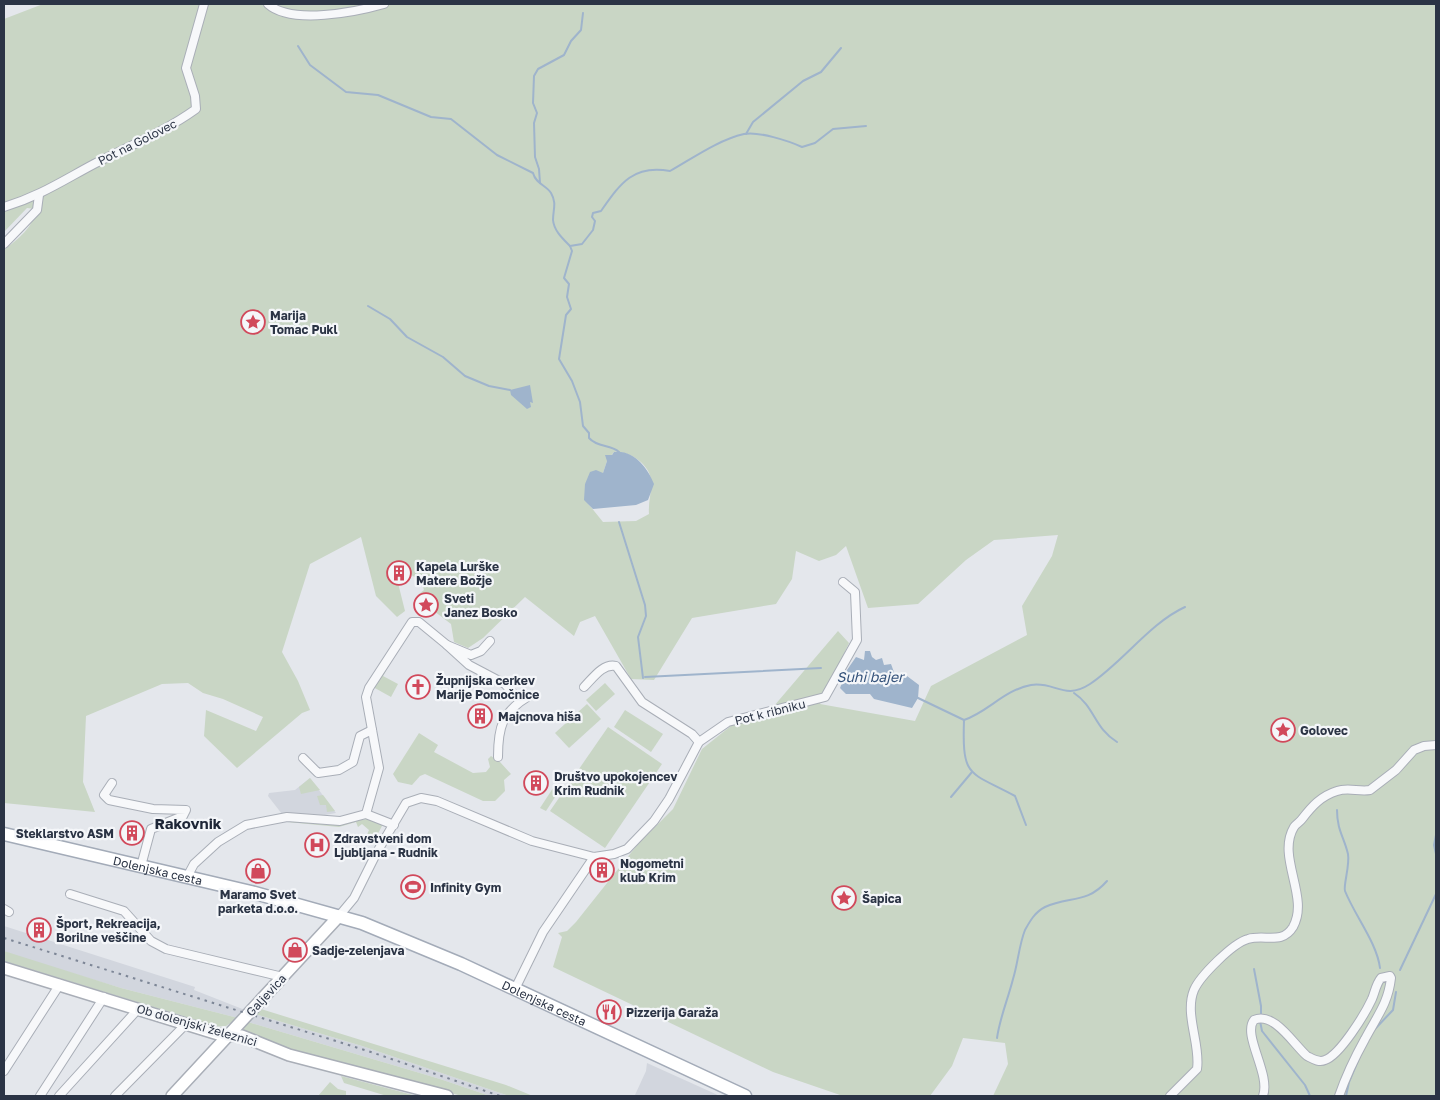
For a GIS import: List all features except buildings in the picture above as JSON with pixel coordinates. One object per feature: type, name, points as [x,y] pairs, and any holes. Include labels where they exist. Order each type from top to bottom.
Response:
[{"type":"main road","name":"Dolenjska cesta","points":[[4,834],[283,900],[339,916],[401,938],[745,1096]]},
{"type":"street","name":"Pot na Golovec","points":[[4,207],[39,195],[94,164],[168,129],[196,109],[195,96],[186,68],[204,4]]},
{"type":"street","points":[[268,4],[276,10],[304,15],[347,12],[384,4]]},
{"type":"street","points":[[4,244],[37,210],[39,195]]},
{"type":"street","name":"Pot k ribniku","points":[[594,857],[614,854],[627,849],[638,840],[669,799],[699,742],[728,722],[825,697],[857,640],[855,592],[843,582]]},
{"type":"street","points":[[366,814],[379,768],[367,693],[412,622],[419,622],[469,665],[505,684],[520,701]]},
{"type":"street","points":[[447,645],[471,655],[481,651],[490,642]]},
{"type":"street","points":[[584,687],[605,667],[610,665],[616,666],[623,672],[642,702],[692,734],[699,742]]},
{"type":"street","points":[[498,757],[498,732],[507,715],[520,701],[529,696]]},
{"type":"street","points":[[303,758],[318,773],[339,770],[353,762],[360,736],[372,730]]},
{"type":"street","points":[[1170,1096],[1197,1069],[1192,1009],[1194,990],[1218,961],[1243,941],[1258,937],[1278,938],[1285,936],[1294,924],[1297,901],[1289,848],[1294,826],[1307,810],[1327,795],[1346,789],[1370,790],[1396,770],[1414,750],[1419,747],[1436,745]]},
{"type":"street","points":[[112,783],[104,795],[109,800],[153,809],[186,810],[183,816],[152,829],[141,866]]},
{"type":"street","points":[[339,916],[354,898],[377,852],[406,803],[427,798],[509,833],[594,857],[543,932],[515,989]]},
{"type":"street","points":[[187,877],[194,864],[218,842],[246,825],[287,817],[340,821],[366,814],[394,825]]},
{"type":"street","points":[[70,894],[124,911],[150,941],[166,949],[283,977]]},
{"type":"street","name":"Galjevica","points":[[172,1096],[339,916]]},
{"type":"street","name":"Ob dolenjski železnici","points":[[4,968],[104,997],[218,1034],[242,1036],[290,1055],[447,1096]]},
{"type":"street","points":[[1263,1096],[1265,1083],[1250,1029],[1254,1020],[1259,1017],[1270,1020],[1307,1056],[1314,1060],[1324,1061],[1335,1053],[1352,1032],[1370,1003],[1380,978],[1387,976],[1392,978],[1385,1007],[1360,1048],[1339,1096]]},
{"type":"street","points":[[4,1072],[60,984]]},
{"type":"street","points":[[40,1096],[104,997]]},
{"type":"street","points":[[59,1096],[139,1008]]},
{"type":"street","points":[[116,1096],[187,1023]]},
{"type":"shaded area","points":[[310,778],[336,813],[325,815],[282,814],[268,796],[269,793],[295,790]]},
{"type":"shaded area","points":[[4,926],[195,987],[194,990],[245,1010],[238,1018],[121,988],[18,957],[4,951]]},
{"type":"shaded area","points":[[255,1014],[362,1046],[509,1096],[490,1096],[440,1079],[248,1022]]},
{"type":"shaded area","points":[[647,1063],[720,1096],[628,1096],[635,1095],[646,1071]]},
{"type":"green space","points":[[43,4],[1436,4],[1436,1096],[993,1096],[1008,1064],[1005,1043],[963,1038],[952,1066],[930,1096],[843,1096],[773,1072],[553,967],[562,937],[558,933],[567,931],[576,922],[638,844],[673,809],[702,749],[732,725],[768,713],[838,631],[849,643],[820,704],[915,721],[931,686],[1027,635],[1022,606],[1052,556],[1058,535],[994,540],[966,560],[918,604],[868,608],[846,546],[836,555],[819,561],[796,551],[792,579],[776,604],[692,618],[654,680],[631,679],[595,616],[580,622],[574,636],[525,597],[483,638],[468,648],[454,642],[451,624],[430,608],[419,594],[424,590],[421,581],[400,568],[395,571],[405,611],[397,617],[376,596],[361,537],[310,564],[282,652],[298,681],[310,710],[302,713],[237,768],[204,736],[206,710],[256,731],[263,717],[223,699],[203,693],[188,683],[162,684],[86,716],[83,782],[95,812],[4,803],[4,250],[29,227],[36,209],[27,208],[4,232],[4,19]],"holes":[[[614,452],[626,453],[638,460],[650,474],[649,514],[636,521],[603,522],[586,501],[585,484],[603,473],[607,461]]]},
{"type":"green space","points":[[384,671],[386,671],[383,676],[398,684],[391,697],[373,687]]},
{"type":"green space","points":[[605,683],[615,694],[596,711],[586,700]]},
{"type":"green space","points":[[587,704],[601,719],[569,748],[555,733]]},
{"type":"green space","points":[[625,710],[663,734],[651,752],[614,727]]},
{"type":"green space","points":[[608,727],[662,764],[605,848],[550,811]]},
{"type":"green space","points":[[419,733],[438,745],[434,752],[473,773],[486,772],[490,767],[488,759],[491,756],[500,762],[511,774],[504,780],[505,791],[495,801],[483,801],[425,774],[420,776],[412,785],[398,782],[393,774]]},
{"type":"green space","points":[[310,778],[320,790],[301,794],[299,787]]},
{"type":"green space","points":[[555,785],[561,788],[546,811],[540,808]]},
{"type":"green space","points":[[323,795],[335,811],[327,812],[326,805],[320,805],[317,796]]},
{"type":"green space","points":[[367,819],[383,824],[373,843],[366,837],[369,830],[362,824],[358,827],[356,822],[339,827],[277,821],[349,822]]},
{"type":"green space","points":[[4,951],[121,988],[238,1018],[226,1026],[214,1027],[4,961]]},
{"type":"green space","points":[[261,1009],[506,1085],[533,1096],[509,1096],[362,1046],[255,1014]]},
{"type":"green space","points":[[248,1022],[440,1079],[490,1096],[462,1096],[291,1051],[246,1034],[243,1030]]},
{"type":"green space","points":[[341,1076],[417,1096],[387,1096],[344,1083]]},
{"type":"green space","points":[[330,1082],[338,1089],[346,1091],[346,1096],[318,1096]]},
{"type":"water","points":[[530,385],[533,403],[530,402],[531,407],[527,409],[511,395],[510,390]]},
{"type":"water","points":[[614,452],[627,453],[639,461],[648,472],[654,484],[648,500],[636,505],[593,509],[584,500],[585,484],[590,472],[596,470],[603,473],[607,461],[605,455],[612,455]]},
{"type":"water","name":"Suhi bajer","points":[[865,651],[870,651],[872,657],[876,660],[882,658],[884,665],[891,664],[895,675],[907,676],[919,685],[918,698],[912,708],[874,699],[870,694],[846,694],[840,688],[847,670],[856,657],[864,660]]},
{"type":"waterway","points":[[540,183],[539,169],[535,157],[534,123],[537,113],[533,103],[534,76],[538,69],[564,55],[571,41],[581,30],[583,13]]},
{"type":"waterway","points":[[298,46],[310,65],[346,92],[378,95],[431,117],[451,119],[497,155],[533,173],[536,180],[551,193],[554,203],[553,220],[555,228],[570,246]]},
{"type":"waterway","points":[[746,134],[753,122],[803,81],[821,72],[841,48]]},
{"type":"waterway","points":[[619,452],[596,443],[589,438],[589,433],[583,426],[580,402],[572,381],[559,359],[566,315],[571,309],[567,297],[569,284],[564,278],[572,251],[570,246],[582,244],[593,230],[595,221],[592,217],[593,213],[601,211],[621,185],[637,173],[646,170],[670,171],[706,150],[734,137],[750,133],[765,135],[802,147],[815,143],[833,129],[866,126]]},
{"type":"waterway","points":[[368,306],[390,319],[407,337],[443,357],[465,376],[489,386],[510,390]]},
{"type":"waterway","points":[[619,522],[645,605],[646,616],[638,637],[643,678]]},
{"type":"waterway","points":[[916,697],[964,720],[981,712],[1013,691],[1031,685],[1047,686],[1066,691],[1081,689],[1114,665],[1160,623],[1185,607]]},
{"type":"waterway","points":[[645,677],[821,668]]},
{"type":"waterway","points":[[1074,693],[1086,705],[1109,736],[1117,742]]},
{"type":"waterway","points":[[964,720],[967,763],[978,777],[1015,796],[1026,825]]},
{"type":"waterway","points":[[951,797],[972,772]]},
{"type":"waterway","points":[[1337,810],[1339,828],[1348,854],[1345,891],[1375,949],[1380,968]]},
{"type":"waterway","points":[[1436,835],[1434,845],[1436,854]]},
{"type":"waterway","points":[[997,1038],[1023,936],[1031,920],[1038,911],[1045,907],[1085,896],[1100,888],[1107,881]]},
{"type":"waterway","points":[[1400,970],[1436,894]]},
{"type":"waterway","points":[[1254,969],[1261,1016]]},
{"type":"waterway","points":[[1374,1030],[1393,1010],[1396,992]]},
{"type":"waterway","points":[[1260,1021],[1262,1031],[1305,1085],[1310,1096]]},
{"type":"waterway","points":[[1346,1096],[1349,1082],[1362,1051]]},
{"type":"railway","points":[[4,938],[368,1051],[500,1096]]},
{"type":"place","name":"Marija Tomac Pukl","points":[[253,322]]},
{"type":"place","name":"Kapela Lurške Matere Božje","points":[[399,573]]},
{"type":"place","name":"Sveti Janez Bosko","points":[[426,605]]},
{"type":"place","name":"Župnijska cerkev Marije Pomočnice","points":[[418,687]]},
{"type":"place","name":"Majcnova hiša","points":[[480,716]]},
{"type":"place","name":"Golovec","points":[[1283,730]]},
{"type":"place","name":"Društvo upokojencev Krim Rudnik","points":[[536,783]]},
{"type":"place","name":"Steklarstvo ASM","points":[[132,833]]},
{"type":"place","name":"Zdravstveni dom Ljubljana - Rudnik","points":[[317,845]]},
{"type":"place","name":"Nogometni klub Krim","points":[[602,870]]},
{"type":"place","name":"Maramo Svet parketa d.o.o.","points":[[258,871]]},
{"type":"place","name":"Infinity Gym","points":[[413,887]]},
{"type":"place","name":"Šapica","points":[[844,898]]},
{"type":"place","name":"Šport, Rekreacija, Borilne veščine","points":[[39,930]]},
{"type":"place","name":"Sadje-zelenjava","points":[[295,950]]},
{"type":"place","name":"Pizzerija Garaža","points":[[609,1012]]},
{"type":"district","name":"Rakovnik","points":[[188,823]]}]
